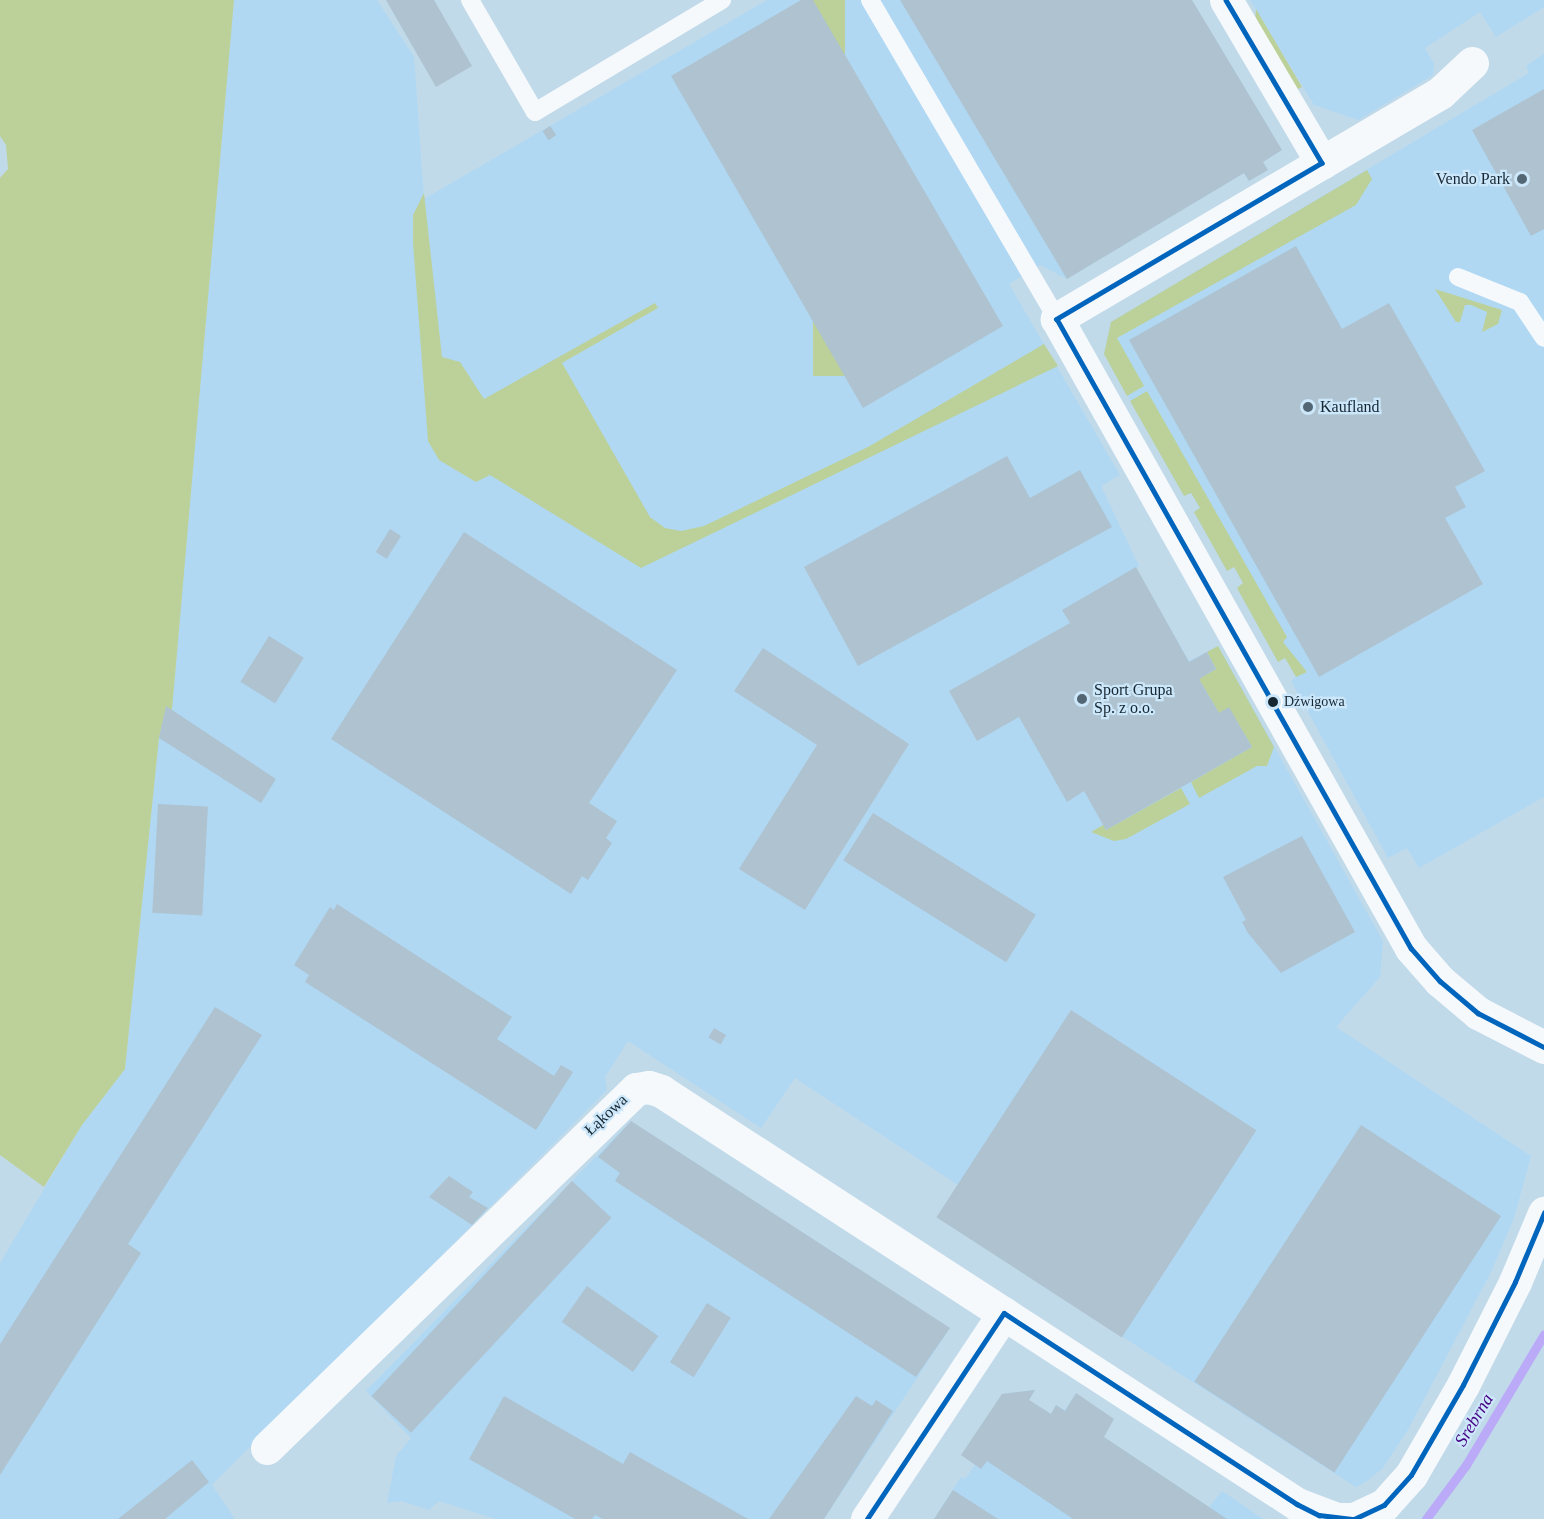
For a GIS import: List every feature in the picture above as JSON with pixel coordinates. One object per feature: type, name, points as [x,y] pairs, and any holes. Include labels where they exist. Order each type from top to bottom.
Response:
[{"type":"street","points":[[1226,0],[1322,163]]},
{"type":"street","points":[[1472,63],[1440,93],[1057,319],[1396,923],[1425,966],[1459,998],[1497,1025],[1544,1047]]},
{"type":"street","name":"Łąkowa","points":[[267,1448],[636,1089],[649,1087],[661,1091],[1241,1467],[1319,1515],[1354,1519],[1384,1505],[1411,1474],[1458,1394],[1515,1282],[1544,1213]]},
{"type":"street","points":[[867,1519],[1004,1314]]},
{"type":"lane","points":[[470,0],[535,112],[722,0]]},
{"type":"lane","points":[[870,0],[1057,319]]},
{"type":"lane","points":[[1458,277],[1520,302],[1544,338]]},
{"type":"shaded area","points":[[234,0],[377,0],[414,57],[424,199],[767,0],[1192,0],[1282,150],[1263,162],[1268,170],[1249,181],[1244,173],[1067,279],[1040,265],[1009,284],[1120,475],[1101,486],[1139,566],[1136,568],[1189,661],[1218,646],[1383,941],[1380,977],[1336,1027],[1531,1156],[1514,1218],[1492,1270],[1409,1428],[1383,1468],[1367,1481],[1356,1487],[938,1218],[958,1185],[795,1078],[761,1128],[628,1041],[605,1077],[607,1090],[212,1485],[235,1519],[0,1519],[0,1263],[82,1125],[125,1069],[159,738],[166,706],[172,709]]},
{"type":"shaded area","points":[[1250,0],[1544,0],[1544,7],[1496,37],[1480,12],[1425,48],[1434,64],[1433,75],[1358,120],[1314,105]]},
{"type":"shaded area","points":[[1544,54],[1544,797],[1419,868],[1407,848],[1388,858],[1291,681],[1296,677],[1285,658],[1278,662],[1237,588],[1243,583],[1234,567],[1227,571],[1194,512],[1200,508],[1191,493],[1184,496],[1104,354],[1111,322],[1529,73],[1526,66]]},
{"type":"shaded area","points":[[631,1121],[950,1328],[824,1519],[495,1519],[439,1501],[429,1510],[402,1501],[387,1503],[396,1456],[411,1438],[366,1391]]},
{"type":"shaded area","points":[[1035,1390],[1029,1400],[1051,1414],[1056,1405],[1065,1410],[1076,1393],[1104,1437],[1209,1507],[1222,1491],[1263,1519],[934,1519],[961,1477],[965,1479],[975,1465],[1002,1394]]},
{"type":"green space","points":[[0,0],[234,0],[172,710],[166,707],[159,738],[125,1069],[82,1125],[44,1187],[0,1155],[0,178],[8,169],[6,145],[0,136]]},
{"type":"green space","points":[[813,0],[845,0],[845,376],[813,376]]},
{"type":"green space","points":[[1256,9],[1302,87],[1296,90],[1255,23]]},
{"type":"green space","points":[[1367,170],[1372,179],[1356,205],[1117,338],[1144,386],[1127,396],[1104,354],[1111,322]]},
{"type":"green space","points":[[424,193],[442,357],[460,362],[484,399],[655,303],[658,308],[562,363],[650,517],[665,528],[681,531],[704,526],[868,447],[1044,344],[1058,366],[641,568],[490,475],[476,482],[439,460],[428,441],[413,243],[413,215]]},
{"type":"green space","points":[[1435,289],[1502,310],[1498,324],[1482,332],[1487,312],[1471,305],[1465,305],[1460,322],[1456,322]]},
{"type":"green space","points":[[1147,391],[1287,637],[1283,642],[1307,672],[1296,677],[1285,658],[1278,662],[1237,588],[1243,583],[1234,567],[1227,571],[1194,512],[1200,508],[1191,493],[1184,496],[1130,401]]},
{"type":"green space","points":[[1218,646],[1274,747],[1267,766],[1257,766],[1199,798],[1191,782],[1252,747],[1229,708],[1219,713],[1199,679],[1216,669],[1207,652]]},
{"type":"green space","points":[[1181,788],[1190,804],[1126,839],[1114,841],[1091,832],[1103,825],[1106,830]]},
{"type":"building","points":[[386,0],[434,0],[472,66],[436,87]]},
{"type":"building","points":[[801,0],[813,0],[1003,326],[863,408],[671,76]]},
{"type":"building","points":[[900,0],[1192,0],[1282,150],[1263,162],[1268,170],[1249,181],[1244,173],[1067,279]]},
{"type":"building","name":"Vendo Park","points":[[1544,89],[1544,229],[1531,236],[1472,130]]},
{"type":"building","points":[[550,126],[556,135],[549,140],[543,131]]},
{"type":"building","name":"Kaufland","points":[[1296,246],[1342,329],[1389,303],[1485,471],[1455,487],[1466,507],[1445,518],[1483,584],[1319,677],[1129,340]]},
{"type":"building","points":[[1007,456],[1030,498],[1080,470],[1112,527],[858,666],[804,567]]},
{"type":"building","points":[[390,529],[401,536],[387,559],[376,552]]},
{"type":"building","points":[[464,532],[677,670],[589,803],[617,821],[606,838],[612,843],[588,880],[582,876],[571,894],[331,739]]},
{"type":"building","name":"Sport Grupa Sp. z o.o.","points":[[1136,567],[1189,662],[1207,652],[1216,669],[1199,679],[1219,713],[1229,707],[1252,747],[1106,830],[1084,791],[1067,802],[1019,717],[977,741],[949,691],[1070,623],[1062,610]]},
{"type":"building","points":[[269,636],[304,658],[275,704],[240,682]]},
{"type":"building","points":[[763,648],[909,744],[805,910],[739,869],[817,745],[734,691]]},
{"type":"building","points":[[166,706],[276,779],[261,803],[159,738]]},
{"type":"building","points":[[158,804],[208,807],[202,915],[152,913]]},
{"type":"building","points":[[873,813],[1036,915],[1006,962],[843,860]]},
{"type":"building","points":[[1302,836],[1355,932],[1281,973],[1248,933],[1242,922],[1246,920],[1223,877]]},
{"type":"building","points":[[337,904],[512,1017],[497,1039],[554,1076],[561,1065],[573,1072],[536,1130],[305,982],[309,975],[294,965],[330,907],[334,910]]},
{"type":"building","points":[[215,1007],[262,1035],[128,1244],[141,1253],[0,1475],[0,1344]]},
{"type":"building","points":[[1071,1010],[1256,1130],[1122,1338],[936,1217]]},
{"type":"building","points":[[714,1028],[726,1035],[721,1045],[708,1038]]},
{"type":"building","points":[[631,1121],[950,1328],[916,1377],[615,1181],[620,1173],[598,1157]]},
{"type":"building","points":[[1361,1125],[1501,1216],[1334,1473],[1194,1382]]},
{"type":"building","points":[[449,1176],[473,1192],[469,1197],[488,1208],[472,1225],[429,1197]]},
{"type":"building","points":[[572,1181],[611,1218],[411,1433],[371,1396]]},
{"type":"building","points":[[587,1286],[658,1336],[633,1372],[562,1322]]},
{"type":"building","points":[[707,1303],[731,1318],[694,1377],[670,1362]]},
{"type":"building","points":[[1035,1390],[1029,1400],[1051,1414],[1056,1405],[1065,1411],[1076,1393],[1114,1419],[1104,1437],[1227,1519],[1073,1519],[987,1461],[981,1469],[961,1455],[1002,1394]]},
{"type":"building","points":[[504,1396],[623,1464],[630,1452],[748,1519],[603,1519],[595,1515],[592,1519],[575,1519],[469,1459]]},
{"type":"building","points":[[856,1396],[872,1406],[876,1400],[893,1411],[824,1519],[769,1519]]},
{"type":"building","points":[[192,1460],[209,1482],[165,1519],[118,1519]]},
{"type":"building","points":[[953,1490],[998,1519],[934,1519]]},
{"type":"waterway","name":"Srebrna","points":[[1426,1519],[1466,1465],[1544,1334]]},
{"type":"transit line","points":[[1226,0],[1322,163]]},
{"type":"transit line","points":[[1322,163],[1057,319],[1411,948],[1440,981],[1478,1013],[1544,1047]]},
{"type":"transit line","points":[[1004,1313],[1297,1504],[1319,1515],[1354,1519],[1384,1505],[1411,1475],[1463,1385],[1515,1282],[1544,1213]]},
{"type":"transit line","points":[[867,1519],[1004,1313]]},
{"type":"place","name":"Vendo Park","points":[[1522,179]]},
{"type":"place","name":"Kaufland","points":[[1308,407]]},
{"type":"place","name":"Sport Grupa Sp. z o.o.","points":[[1082,699]]},
{"type":"place","name":"Dźwigowa","points":[[1273,702]]}]
